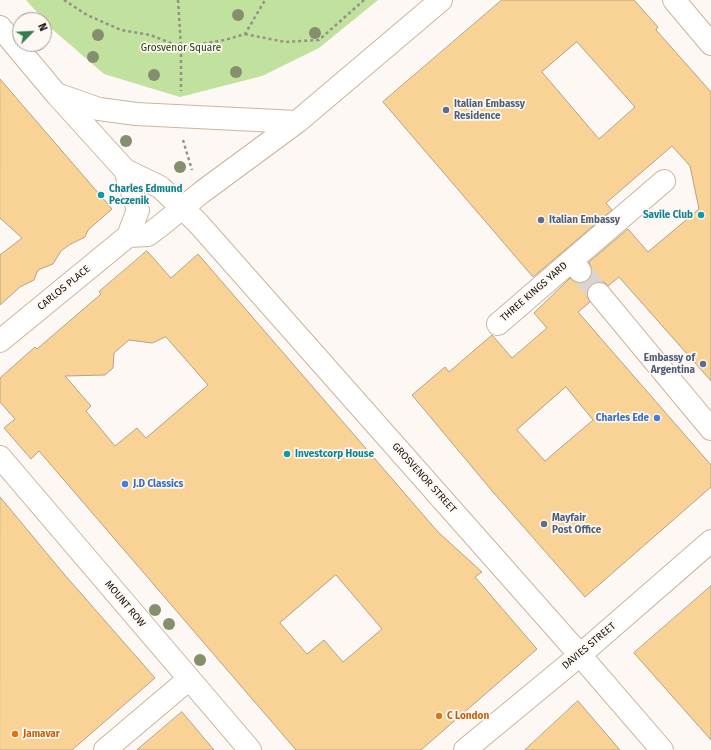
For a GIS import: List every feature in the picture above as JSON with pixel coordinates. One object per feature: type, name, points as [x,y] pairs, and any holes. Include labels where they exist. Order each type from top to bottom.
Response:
[{"type":"street","points":[[128,236],[148,235],[184,208],[202,192],[297,122],[441,0]]},
{"type":"street","points":[[676,1],[711,44]]},
{"type":"street","points":[[0,27],[57,95],[124,170],[160,187],[184,208]]},
{"type":"street","points":[[57,95],[99,109],[136,114],[297,122]]},
{"type":"street","name":"CARLOS PLACE","points":[[0,341],[128,236],[138,210],[124,170]]},
{"type":"street","name":"THREE KINGS YARD","points":[[498,324],[576,266],[664,181]]},
{"type":"street","name":"GROSVENOR STREET","points":[[184,208],[580,655],[662,750]]},
{"type":"street","points":[[599,294],[711,429]]},
{"type":"street","name":"MOUNT ROW","points":[[0,458],[250,750]]},
{"type":"street","name":"DAVIES STREET","points":[[465,750],[580,655],[711,541]]},
{"type":"street","points":[[105,750],[189,679]]},
{"type":"path","points":[[64,0],[87,15],[121,30],[150,35],[181,47],[225,40],[245,34],[284,42],[319,40],[364,0]]},
{"type":"path","points":[[178,0],[181,47],[181,98]]},
{"type":"path","points":[[245,34],[265,0]]},
{"type":"path","points":[[182,135],[194,178]]},
{"type":"green space","name":"Grosvenor Square","points":[[26,0],[378,0],[319,48],[262,76],[180,97],[104,74],[52,29],[52,12],[37,12]]},
{"type":"building","points":[[502,0],[634,0],[658,27],[656,30],[711,92],[711,381],[619,277],[608,286],[604,282],[597,282],[591,285],[587,289],[587,296],[590,302],[578,312],[711,465],[711,487],[585,597],[493,492],[412,395],[445,367],[449,372],[492,335],[512,358],[547,328],[534,313],[570,278],[577,283],[588,281],[592,275],[592,269],[589,262],[628,229],[648,252],[699,209],[690,166],[672,146],[606,203],[612,210],[533,277],[383,102]],"holes":[[[577,42],[635,107],[599,139],[542,72]],[[566,387],[593,420],[545,461],[517,430]]]},
{"type":"building","points":[[0,79],[112,209],[88,230],[85,237],[61,251],[53,264],[38,270],[34,280],[20,287],[0,305],[0,255],[22,238],[0,218]]},
{"type":"building","points":[[147,251],[171,278],[198,254],[438,532],[482,572],[475,577],[537,649],[421,750],[296,750],[39,451],[31,459],[4,428],[15,419],[0,402],[0,378],[35,347],[37,349],[101,294],[99,292]],"holes":[[[166,337],[208,385],[146,438],[137,428],[115,446],[86,411],[91,406],[65,376],[105,375],[113,368],[114,353],[129,340],[152,343]],[[336,575],[382,629],[343,662],[324,640],[307,654],[280,623]]]},
{"type":"building","points":[[0,497],[64,574],[155,678],[72,750],[0,750]]},
{"type":"building","points":[[711,586],[711,740],[634,653]]},
{"type":"building","points":[[578,701],[620,750],[525,750]]},
{"type":"building","points":[[182,712],[214,750],[137,750]]},
{"type":"tunnel","points":[[581,272],[599,294]]},
{"type":"place","name":"Italian Embassy Residence","points":[[446,110]]},
{"type":"place","name":"Charles Edmund Peczenik","points":[[101,195]]},
{"type":"place","name":"Savile Club","points":[[701,215]]},
{"type":"place","name":"Italian Embassy","points":[[541,220]]},
{"type":"place","name":"Embassy of Argentina","points":[[703,364]]},
{"type":"place","name":"Charles Ede","points":[[657,418]]},
{"type":"place","name":"Investcorp House","points":[[287,454]]},
{"type":"place","name":"J.D Classics","points":[[125,484]]},
{"type":"place","name":"Mayfair Post Office","points":[[544,524]]},
{"type":"place","name":"C London","points":[[439,716]]},
{"type":"place","name":"Jamavar","points":[[15,734]]}]
